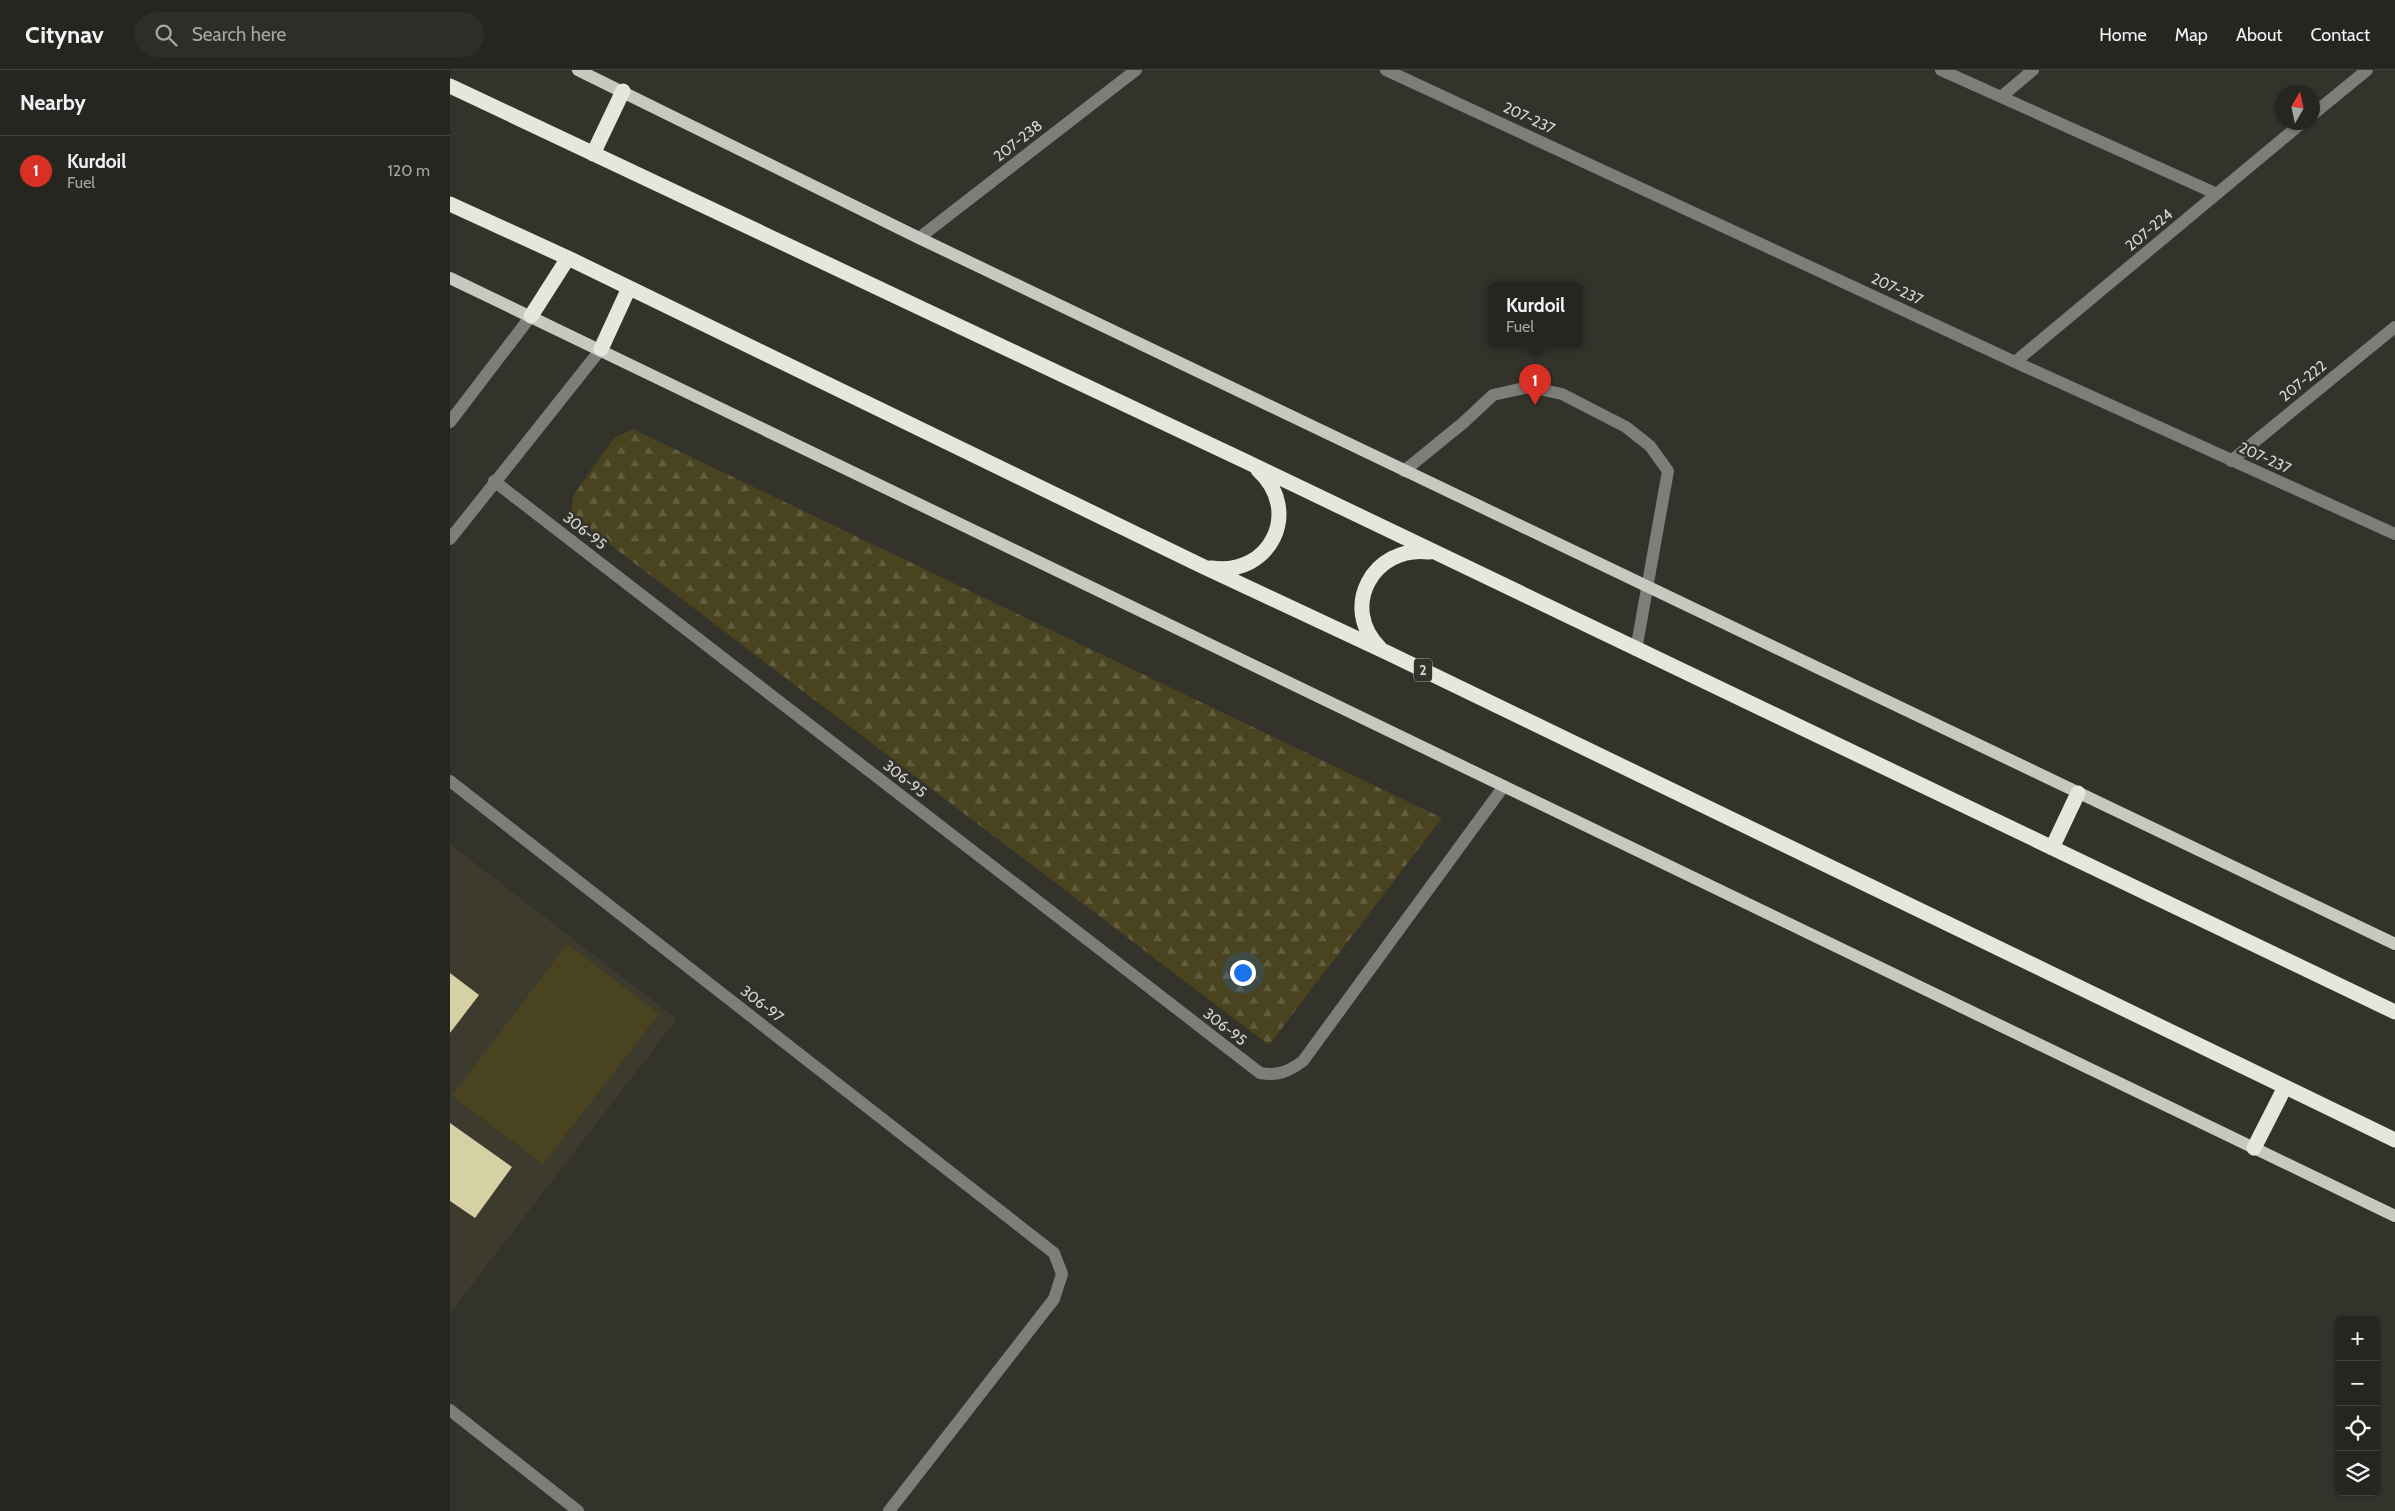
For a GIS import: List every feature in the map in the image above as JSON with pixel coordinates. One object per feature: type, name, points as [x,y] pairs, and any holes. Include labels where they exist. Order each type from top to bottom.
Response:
[{"type":"highway","points":[[450,86],[1247,462],[1435,554],[2395,1012]]},
{"type":"highway","points":[[593,154],[623,91]]},
{"type":"highway","name":"2","points":[[450,204],[568,258],[1202,566],[1388,653],[2395,1140]]},
{"type":"highway","points":[[531,316],[568,258]]},
{"type":"highway","points":[[601,349],[629,288]]},
{"type":"highway","points":[[1202,566],[1222,570],[1249,563],[1264,552],[1274,536],[1279,519],[1274,491],[1264,476],[1247,462]]},
{"type":"highway","points":[[1388,653],[1383,651],[1371,637],[1364,620],[1362,602],[1367,584],[1384,563],[1400,554],[1418,551],[1435,554]]},
{"type":"highway","points":[[2052,848],[2078,793]]},
{"type":"highway","points":[[2254,1148],[2286,1087]]},
{"type":"main road","points":[[578,70],[919,238],[2395,944]]},
{"type":"main road","points":[[450,278],[601,349],[2395,1216]]},
{"type":"street","name":"207-238","points":[[919,238],[1136,70]]},
{"type":"street","name":"207-237","points":[[1386,70],[2015,362],[2395,534]]},
{"type":"street","points":[[1942,70],[2217,194]]},
{"type":"street","points":[[2001,97],[2033,70]]},
{"type":"street","points":[[2320,108],[2367,70]]},
{"type":"street","name":"207-224","points":[[2015,362],[2293,130]]},
{"type":"street","points":[[450,422],[531,316]]},
{"type":"street","name":"207-222","points":[[2231,461],[2395,327]]},
{"type":"street","points":[[450,539],[494,481],[601,349]]},
{"type":"street","points":[[1404,471],[1464,423],[1493,395],[1529,387],[1562,394],[1626,427],[1650,446],[1668,470],[1636,650]]},
{"type":"street","name":"306-95","points":[[494,481],[1243,1062],[1260,1073],[1275,1076],[1292,1069],[1302,1061],[1504,786]]},
{"type":"street","name":"306-97","points":[[450,781],[1054,1253],[1062,1274],[1054,1299],[889,1511]]},
{"type":"street","points":[[450,1410],[578,1511]]},
{"type":"shaded area","points":[[450,844],[677,1019],[450,1313]]},
{"type":"green space","points":[[633,429],[1442,818],[1269,1045],[571,515],[573,496],[614,438]]},
{"type":"green space","points":[[567,944],[659,1014],[543,1164],[452,1096]]},
{"type":"building","points":[[450,973],[479,995],[450,1033]]},
{"type":"building","points":[[450,1123],[512,1167],[475,1218],[450,1201]]},
{"type":"place","name":"Kurdoil","points":[[1535,405]]}]
